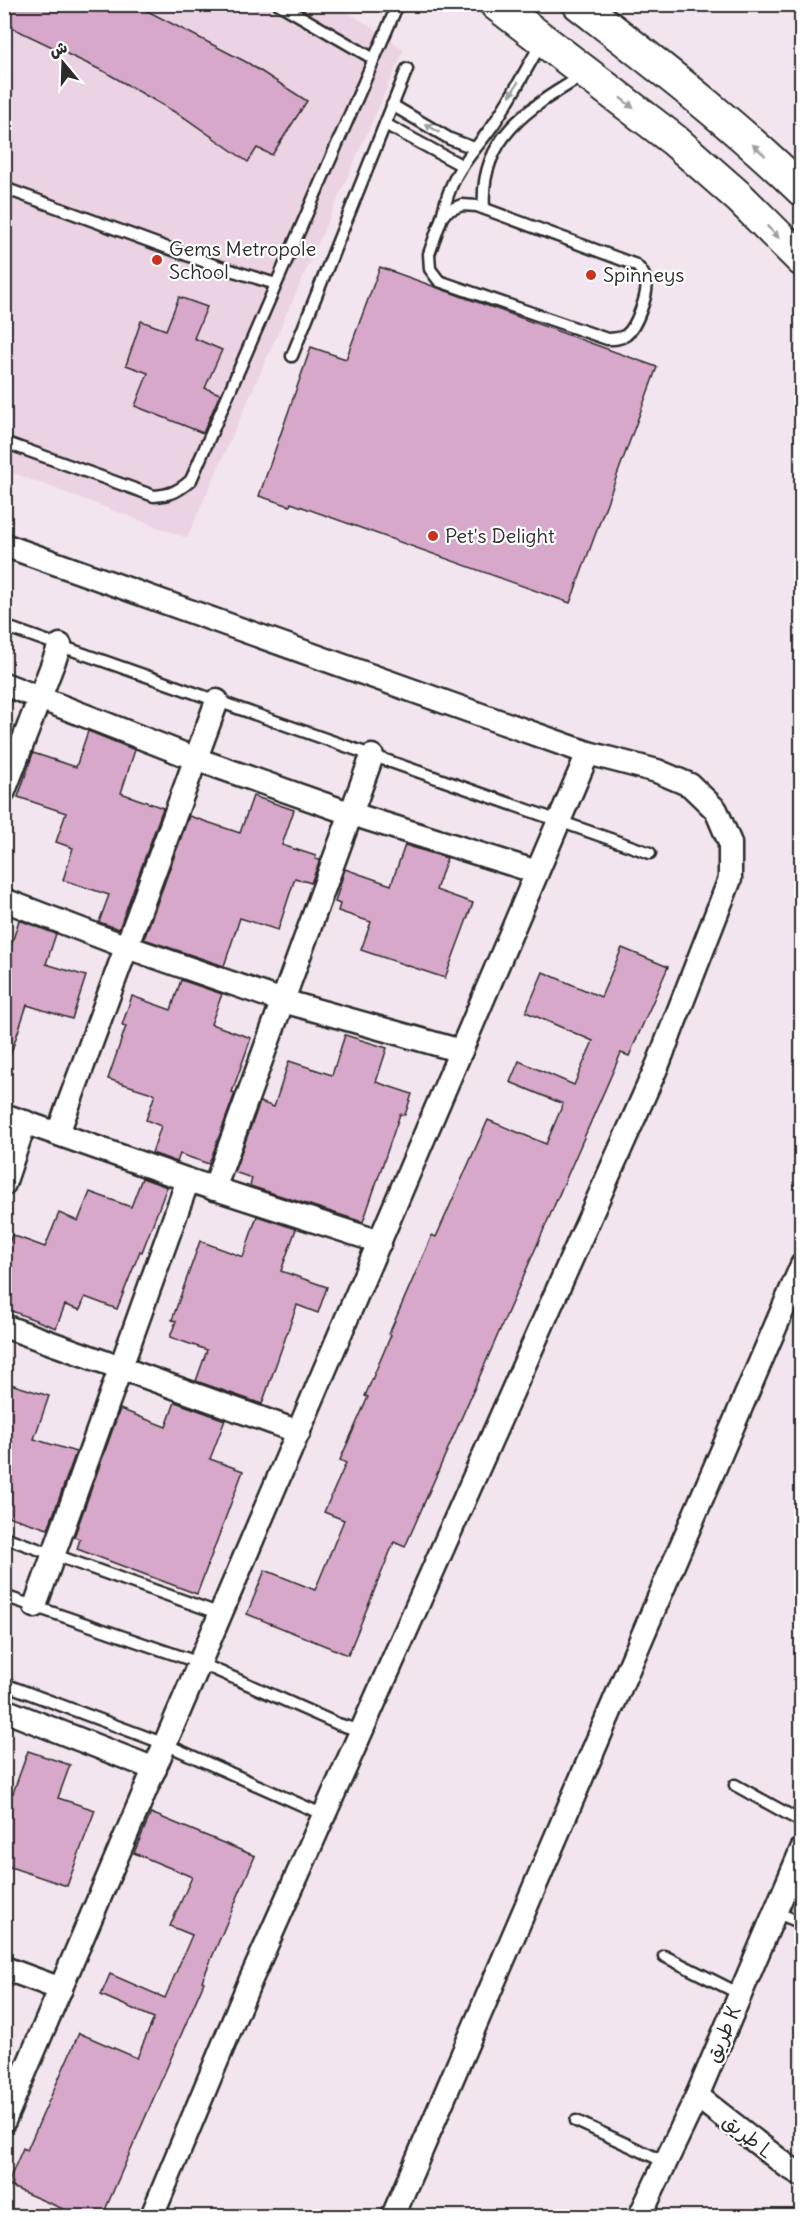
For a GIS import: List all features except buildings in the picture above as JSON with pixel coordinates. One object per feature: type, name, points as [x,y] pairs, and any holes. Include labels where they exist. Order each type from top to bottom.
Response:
[{"type":"street","points":[[496,4],[674,140],[740,198],[801,260]]},
{"type":"street","points":[[579,4],[702,100],[741,133],[801,190]]},
{"type":"street","points":[[4,545],[588,753],[657,771],[690,785],[716,810],[730,843],[730,879],[658,1064],[248,1986],[152,2217]]},
{"type":"street","points":[[4,790],[60,645]]},
{"type":"street","points":[[4,684],[196,759],[352,814],[537,872]]},
{"type":"street","points":[[58,1133],[217,701]]},
{"type":"street","points":[[4,2121],[588,753]]},
{"type":"street","points":[[214,1189],[372,756]]},
{"type":"street","points":[[4,900],[127,947],[283,1001],[461,1051]]},
{"type":"street","points":[[4,1184],[15,1118],[214,1189],[380,1242]]},
{"type":"street","points":[[35,1606],[188,1180]]},
{"type":"street","points":[[393,2217],[801,1265]]},
{"type":"street","points":[[4,1326],[298,1432]]},
{"type":"street","points":[[4,1710],[155,1769]]},
{"type":"street","name":"طريق K","points":[[640,2217],[697,2096],[801,1849]]},
{"type":"street","points":[[4,1968],[61,1989]]},
{"type":"street","name":"طريق L","points":[[697,2096],[801,2175]]},
{"type":"lane","points":[[279,4],[374,59]]},
{"type":"lane","points":[[4,442],[153,496],[167,495],[181,489],[190,480],[398,4]]},
{"type":"lane","points":[[442,217],[447,211],[462,205],[484,208],[636,265],[646,278],[647,287],[646,295],[631,330],[624,336],[607,339],[439,281],[433,276],[428,262],[452,181],[461,165],[493,125],[544,39]]},
{"type":"lane","points":[[292,356],[407,69]]},
{"type":"lane","points":[[484,208],[484,182],[487,169],[506,134],[533,106],[587,72]]},
{"type":"lane","points":[[392,105],[450,139],[474,148]]},
{"type":"lane","points":[[385,124],[461,165]]},
{"type":"lane","points":[[493,125],[506,134]]},
{"type":"lane","points":[[4,188],[214,265],[276,284]]},
{"type":"lane","points":[[4,626],[650,853]]},
{"type":"lane","points":[[4,1537],[221,1614]]},
{"type":"lane","points":[[4,1596],[200,1663],[338,1724],[361,1731]]},
{"type":"lane","points":[[4,1684],[165,1744],[324,1815]]},
{"type":"lane","points":[[735,1785],[801,1822]]},
{"type":"lane","points":[[775,1911],[801,1923]]},
{"type":"lane","points":[[664,1956],[740,1994]]},
{"type":"lane","points":[[576,2121],[665,2162]]},
{"type":"shaded area","name":"Gems Metropole School","points":[[4,5],[335,5],[384,34],[404,50],[187,538],[5,470]]},
{"type":"place","name":"Gems Metropole School","points":[[157,260]]},
{"type":"place","name":"Spinneys","points":[[591,275]]},
{"type":"place","name":"Pet's Delight","points":[[433,536]]}]
